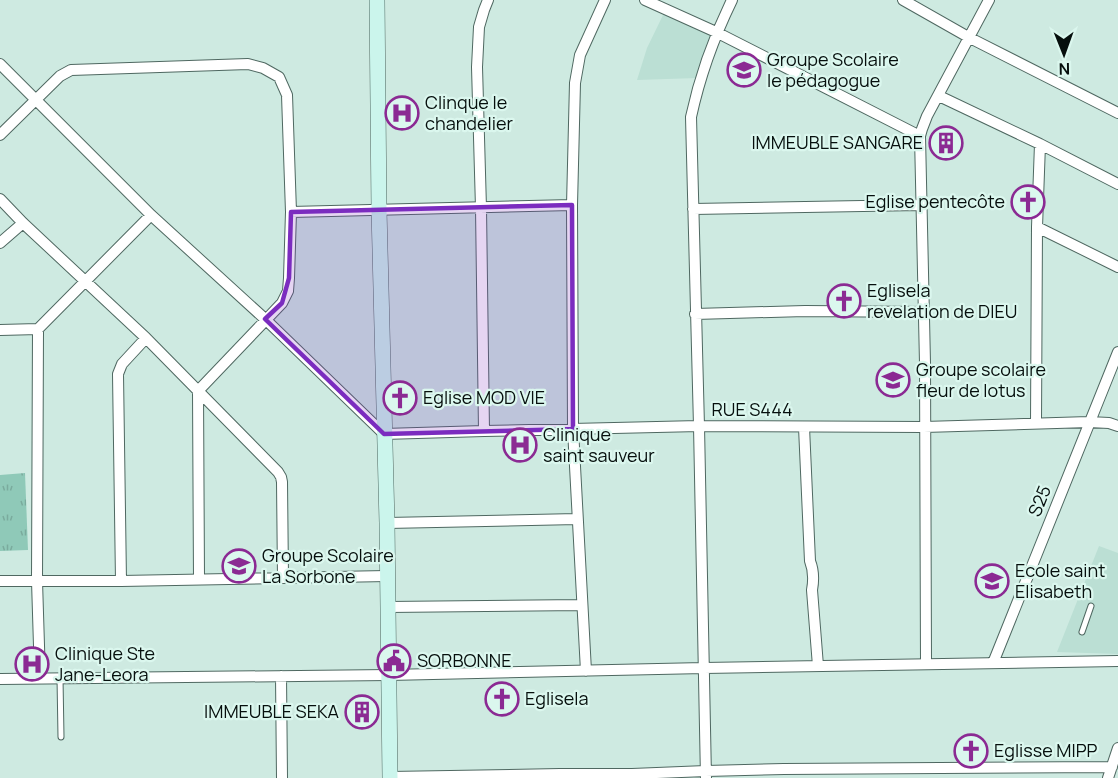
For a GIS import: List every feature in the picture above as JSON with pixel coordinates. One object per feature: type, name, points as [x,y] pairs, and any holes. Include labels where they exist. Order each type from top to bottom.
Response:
[{"type":"street","points":[[377,0],[390,778],[706,774],[1110,773],[1118,747]]},
{"type":"street","points":[[484,431],[477,67],[479,27],[488,0]]},
{"type":"street","points":[[586,671],[573,429],[572,205],[575,83],[580,55],[605,0]]},
{"type":"street","points":[[645,0],[716,32],[920,136]]},
{"type":"street","points":[[706,774],[691,117],[697,90],[716,32],[732,0]]},
{"type":"street","points":[[903,0],[970,38],[1118,113]]},
{"type":"street","points":[[926,664],[924,312],[920,136],[927,116],[989,0]]},
{"type":"street","points":[[0,64],[151,215],[384,434]]},
{"type":"street","points":[[0,135],[60,76],[71,70],[248,64],[263,68],[279,77],[287,95],[291,212],[288,291],[282,303],[198,391],[199,579]]},
{"type":"street","points":[[939,96],[1118,184]]},
{"type":"street","points":[[1036,424],[1037,227],[1040,144]]},
{"type":"street","points":[[0,199],[146,338],[278,472],[281,477],[283,578]]},
{"type":"street","points":[[291,212],[572,205]]},
{"type":"street","points":[[693,208],[921,205]]},
{"type":"street","points":[[0,330],[38,329],[151,215]]},
{"type":"street","points":[[0,243],[23,223]]},
{"type":"street","points":[[1037,227],[1118,267]]},
{"type":"street","points":[[695,314],[805,311],[924,312]]},
{"type":"street","points":[[38,329],[37,581],[40,678]]},
{"type":"street","points":[[121,581],[118,374],[122,364],[146,338]]},
{"type":"street","name":"S25","points":[[993,663],[1118,352]]},
{"type":"street","name":"RUE S444","points":[[384,434],[699,426],[924,427],[1089,422],[1118,426]]},
{"type":"street","points":[[804,427],[810,561],[814,571],[812,590],[818,666]]},
{"type":"street","points":[[387,523],[577,519]]},
{"type":"street","points":[[0,581],[387,576]]},
{"type":"street","points":[[388,607],[582,605]]},
{"type":"street","points":[[0,679],[388,675],[1118,661]]},
{"type":"street","points":[[281,676],[282,778]]},
{"type":"lane","points":[[1082,632],[1091,606]]},
{"type":"lane","points":[[60,678],[61,737]]},
{"type":"highlighted area","points":[[572,205],[573,429],[384,434],[265,319],[282,303],[289,278],[291,212]]},
{"type":"shaded area","points":[[664,13],[711,35],[697,78],[637,80],[647,48]]},
{"type":"shaded area","points":[[1099,546],[1118,553],[1118,654],[1057,652]]},
{"type":"green space","points":[[25,473],[28,550],[0,551],[0,475]]},
{"type":"place","name":"Groupe Scolaire le pédagogue","points":[[744,70]]},
{"type":"place","name":"Clinque le chandelier","points":[[402,113]]},
{"type":"place","name":"IMMEUBLE SANGARE","points":[[946,143]]},
{"type":"place","name":"Eglise pentecôte","points":[[1028,202]]},
{"type":"place","name":"Eglisela revelation de DIEU","points":[[844,301]]},
{"type":"place","name":"Groupe scolaire fleur de lotus","points":[[893,380]]},
{"type":"place","name":"Eglise MOD VIE","points":[[400,398]]},
{"type":"place","name":"Clinique saint sauveur","points":[[520,445]]},
{"type":"place","name":"Groupe Scolaire La Sorbone","points":[[239,566]]},
{"type":"place","name":"Ecole saint Elisabeth","points":[[992,581]]},
{"type":"place","name":"SORBONNE","points":[[394,661]]},
{"type":"place","name":"Clinique Ste Jane-Leora","points":[[32,664]]},
{"type":"place","name":"Eglisela","points":[[502,699]]},
{"type":"place","name":"IMMEUBLE SEKA","points":[[362,712]]},
{"type":"place","name":"Eglisse MIPP","points":[[971,751]]}]
